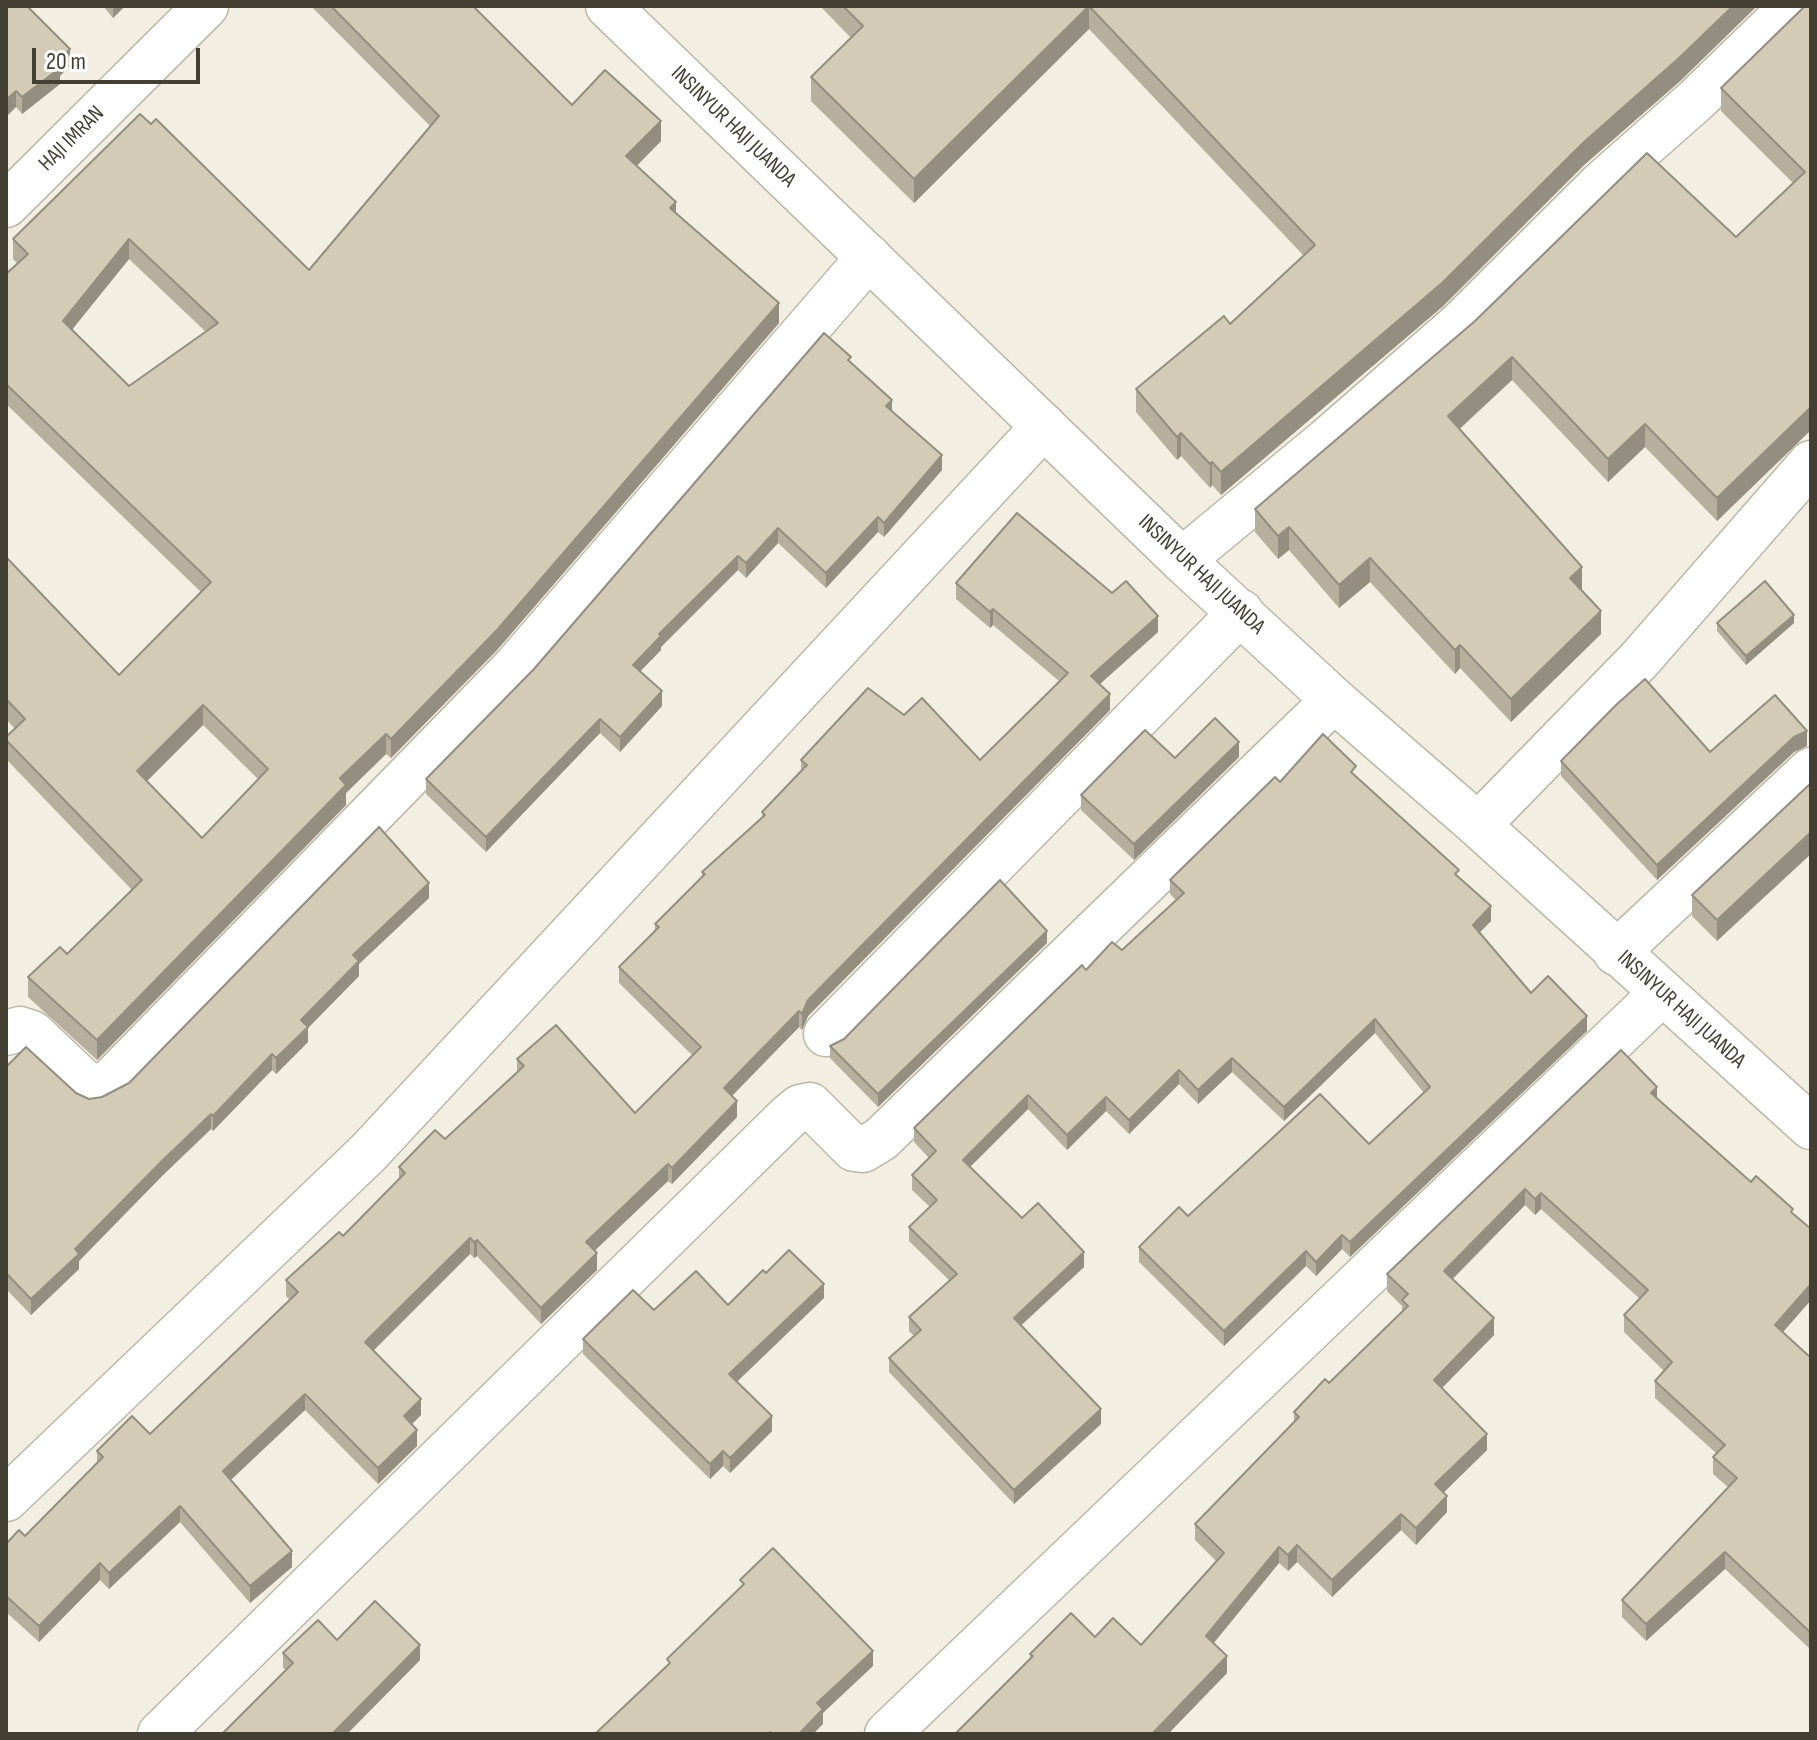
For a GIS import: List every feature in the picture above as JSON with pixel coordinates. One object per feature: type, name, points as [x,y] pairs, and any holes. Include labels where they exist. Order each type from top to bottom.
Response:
[{"type":"street","name":"HAJI IMRAN","points":[[6,205],[206,6]]},
{"type":"street","name":"INSINYUR HAJI JUANDA","points":[[608,6],[1182,560],[1811,1127]]},
{"type":"street","points":[[1182,560],[1326,441],[1459,325],[1602,183],[1696,100],[1793,6]]},
{"type":"street","points":[[6,1033],[20,1029],[32,1033],[92,1090],[111,1081],[515,667],[869,257]]},
{"type":"street","points":[[6,1499],[368,1153],[1044,426]]},
{"type":"street","points":[[1478,825],[1640,659],[1811,463]]},
{"type":"street","points":[[826,1034],[1241,612]]},
{"type":"street","points":[[160,1734],[789,1116],[800,1107],[810,1105],[854,1149],[863,1150],[881,1139],[1334,700]]},
{"type":"street","points":[[1616,953],[1811,770]]},
{"type":"street","points":[[887,1734],[1662,993]]},
{"type":"building","points":[[6,6],[27,6],[70,49],[57,63],[60,68],[22,97],[16,91],[6,100]]},
{"type":"building","points":[[331,6],[473,6],[572,105],[605,70],[661,121],[626,156],[676,202],[670,208],[779,303],[497,630],[391,739],[386,734],[340,778],[346,785],[97,1040],[28,977],[60,947],[67,954],[142,880],[6,740],[25,719],[6,699],[6,557],[119,675],[211,582],[6,384],[6,274],[28,254],[13,239],[140,114],[151,124],[156,119],[309,270],[439,116]],"holes":[[[129,239],[218,323],[129,386],[63,321]],[[203,705],[268,769],[202,838],[137,771]]]},
{"type":"building","points":[[843,6],[1089,6],[914,179],[811,77],[863,26]]},
{"type":"building","points":[[1089,6],[1733,6],[1584,142],[1442,283],[1221,472],[1181,433],[1177,437],[1136,389],[1224,316],[1230,324],[1315,245]]},
{"type":"building","points":[[1805,6],[1811,6],[1811,407],[1717,498],[1645,424],[1608,459],[1512,357],[1448,416],[1582,567],[1570,578],[1601,611],[1511,699],[1460,645],[1455,650],[1370,558],[1339,585],[1289,527],[1278,536],[1255,509],[1475,321],[1647,153],[1736,237],[1805,172],[1721,88]]},
{"type":"building","points":[[824,333],[892,400],[886,406],[942,455],[884,523],[878,517],[826,573],[778,528],[746,563],[738,556],[659,634],[661,636],[633,665],[662,691],[620,737],[600,719],[486,837],[426,779],[534,669]]},
{"type":"building","points":[[1017,513],[1112,593],[1126,581],[1158,616],[1091,676],[1110,694],[808,1000],[802,1014],[799,1011],[724,1088],[737,1101],[672,1168],[668,1164],[586,1242],[597,1253],[541,1308],[477,1240],[474,1242],[470,1238],[365,1342],[421,1399],[404,1416],[417,1430],[378,1468],[305,1394],[223,1471],[292,1551],[250,1586],[180,1506],[109,1573],[100,1563],[39,1626],[6,1596],[6,1544],[19,1530],[25,1536],[103,1457],[97,1451],[132,1416],[150,1434],[298,1292],[286,1280],[339,1232],[343,1236],[405,1173],[399,1167],[435,1130],[445,1139],[524,1066],[517,1059],[556,1025],[635,1113],[701,1047],[619,967],[659,927],[655,924],[705,874],[702,872],[765,815],[762,812],[807,765],[801,760],[868,688],[904,715],[922,698],[980,760],[1068,673],[993,609],[990,612],[956,583]]},
{"type":"building","points":[[1765,581],[1794,615],[1746,656],[1717,623]]},
{"type":"building","points":[[1645,679],[1710,752],[1775,695],[1807,731],[1794,737],[1657,865],[1561,761]]},
{"type":"building","points":[[1215,718],[1239,742],[1134,844],[1081,795],[1145,730],[1175,758]]},
{"type":"building","points":[[1323,734],[1356,766],[1351,772],[1459,870],[1455,874],[1491,906],[1473,925],[1531,993],[1548,976],[1587,1016],[1350,1242],[1342,1235],[1316,1262],[1306,1251],[1224,1331],[1139,1247],[1179,1207],[1188,1216],[1320,1094],[1369,1144],[1430,1087],[1375,1019],[1284,1107],[1232,1058],[1198,1090],[1179,1070],[1129,1120],[1106,1097],[1067,1135],[1028,1095],[963,1160],[1022,1218],[1038,1203],[1084,1252],[1014,1318],[1101,1409],[1014,1490],[889,1358],[921,1330],[909,1317],[957,1274],[909,1227],[937,1200],[912,1175],[936,1151],[914,1128],[1082,965],[1086,970],[1112,942],[1122,950],[1184,893],[1170,880],[1275,777],[1280,782]]},
{"type":"building","points":[[1811,783],[1811,832],[1717,920],[1692,895]]},
{"type":"building","points":[[379,827],[429,883],[353,955],[359,961],[301,1020],[308,1027],[276,1058],[272,1054],[213,1116],[211,1114],[163,1160],[75,1249],[79,1254],[31,1299],[6,1273],[6,1067],[26,1047],[76,1093],[89,1099],[102,1097],[129,1083]]},
{"type":"building","points":[[1000,880],[1047,931],[878,1094],[830,1046],[844,1039]]},
{"type":"building","points":[[1621,1050],[1657,1087],[1651,1093],[1751,1182],[1756,1176],[1811,1229],[1811,1284],[1775,1325],[1811,1358],[1811,1633],[1725,1552],[1646,1624],[1622,1600],[1737,1478],[1713,1457],[1725,1445],[1655,1381],[1672,1362],[1624,1315],[1648,1290],[1541,1193],[1535,1199],[1525,1189],[1444,1271],[1494,1318],[1434,1380],[1487,1434],[1435,1484],[1447,1496],[1416,1528],[1401,1514],[1332,1580],[1297,1545],[1288,1555],[1279,1547],[1206,1636],[1227,1656],[1152,1734],[955,1734],[1071,1613],[1095,1637],[1113,1618],[1141,1645],[1224,1553],[1195,1524],[1299,1417],[1294,1412],[1325,1379],[1329,1383],[1408,1306],[1402,1300],[1408,1294],[1387,1274]]},
{"type":"building","points":[[789,1250],[824,1284],[729,1374],[772,1416],[730,1458],[723,1451],[710,1464],[583,1339],[633,1290],[654,1310],[696,1271],[728,1305],[763,1270],[766,1273]]},
{"type":"building","points":[[773,1548],[873,1651],[817,1703],[823,1709],[799,1734],[595,1734],[670,1663],[667,1659],[744,1584],[740,1580]]},
{"type":"building","points":[[375,1601],[420,1645],[332,1734],[222,1734],[293,1663],[283,1653],[318,1620],[337,1640]]}]
